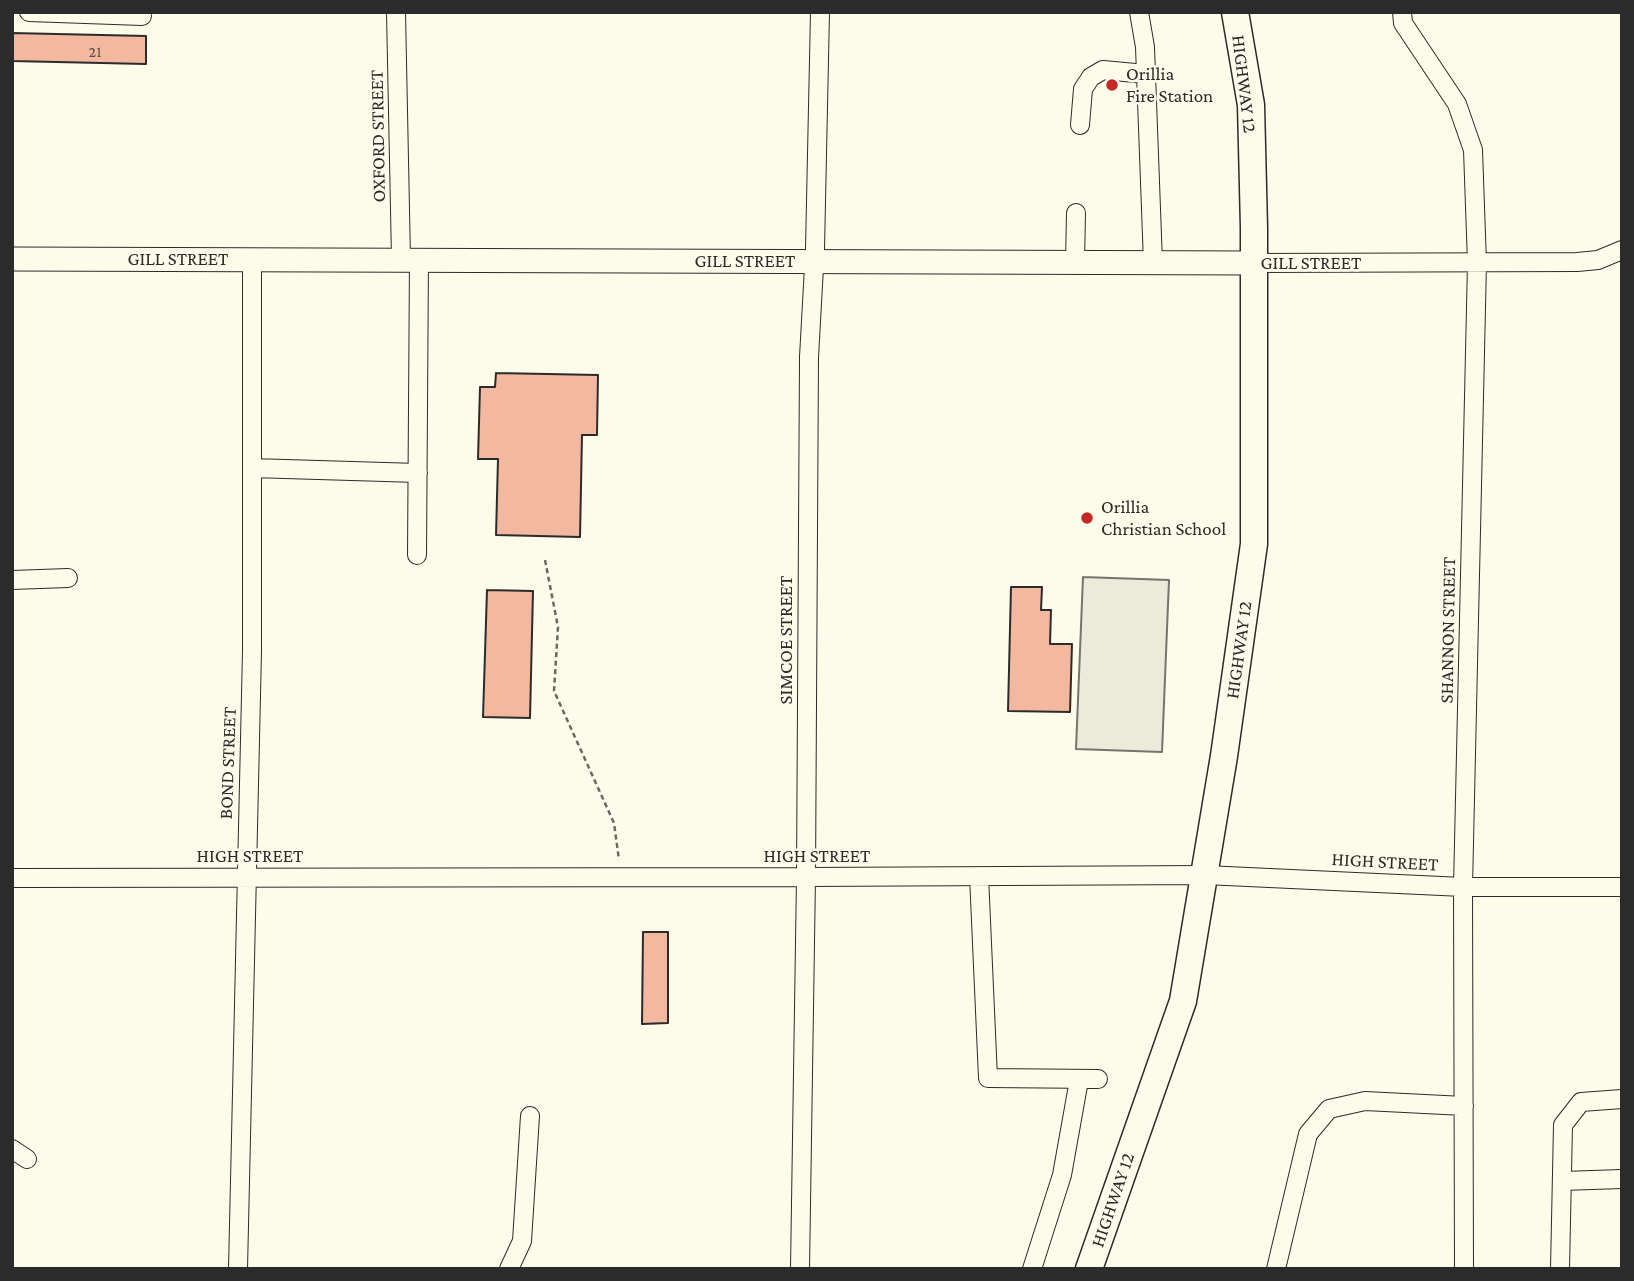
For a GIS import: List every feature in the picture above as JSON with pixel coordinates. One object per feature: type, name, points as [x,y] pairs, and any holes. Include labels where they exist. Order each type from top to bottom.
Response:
[{"type":"highway","name":"HIGHWAY 12","points":[[1089,1269],[1183,1002],[1224,756],[1254,544],[1251,105],[1235,12]]},
{"type":"main road","name":"GILL STREET","points":[[12,259],[1254,263]]},
{"type":"street","points":[[29,12],[142,16]]},
{"type":"street","name":"OXFORD STREET","points":[[397,12],[418,473],[417,555]]},
{"type":"street","name":"SIMCOE STREET","points":[[800,1269],[806,877],[809,357],[820,12]]},
{"type":"street","points":[[1139,12],[1145,47],[1153,263]]},
{"type":"street","name":"SHANNON STREET","points":[[1402,12],[1403,23],[1457,104],[1473,150],[1477,262],[1463,887],[1464,1269]]},
{"type":"street","points":[[1080,125],[1083,89],[1091,77],[1103,70],[1146,74]]},
{"type":"street","points":[[1075,262],[1076,213]]},
{"type":"street","name":"GILL STREET","points":[[1254,263],[1598,260],[1622,250]]},
{"type":"street","name":"BOND STREET","points":[[238,1269],[252,651],[252,259]]},
{"type":"street","points":[[252,468],[418,473]]},
{"type":"street","points":[[12,580],[68,579]]},
{"type":"street","name":"HIGH STREET","points":[[12,878],[1205,875],[1463,887],[1622,887]]},
{"type":"street","points":[[979,876],[988,1078],[1098,1079]]},
{"type":"street","points":[[1032,1269],[1062,1175],[1079,1080]]},
{"type":"street","points":[[1560,1269],[1563,1125],[1581,1102],[1622,1099]]},
{"type":"street","points":[[1276,1269],[1308,1135],[1329,1109],[1365,1101],[1464,1105]]},
{"type":"street","points":[[509,1269],[522,1241],[530,1116]]},
{"type":"street","points":[[1562,1181],[1622,1179]]},
{"type":"path","points":[[545,560],[558,627],[554,691],[614,823],[621,877]]},
{"type":"shaded area","points":[[1083,577],[1169,580],[1162,752],[1076,749]]},
{"type":"building","points":[[12,33],[146,36],[146,64],[12,61]]},
{"type":"building","points":[[496,373],[598,375],[597,435],[582,435],[580,537],[496,535],[498,459],[478,459],[480,387],[495,387]]},
{"type":"building","points":[[1011,587],[1042,587],[1041,610],[1051,610],[1050,644],[1072,644],[1070,712],[1008,711]]},
{"type":"building","points":[[487,590],[533,591],[530,718],[483,717]]},
{"type":"building","points":[[643,932],[668,932],[668,1023],[642,1024]]},
{"type":"place","name":"Orillia Fire Station","points":[[1112,85]]},
{"type":"place","name":"Orillia Christian School","points":[[1087,518]]}]
